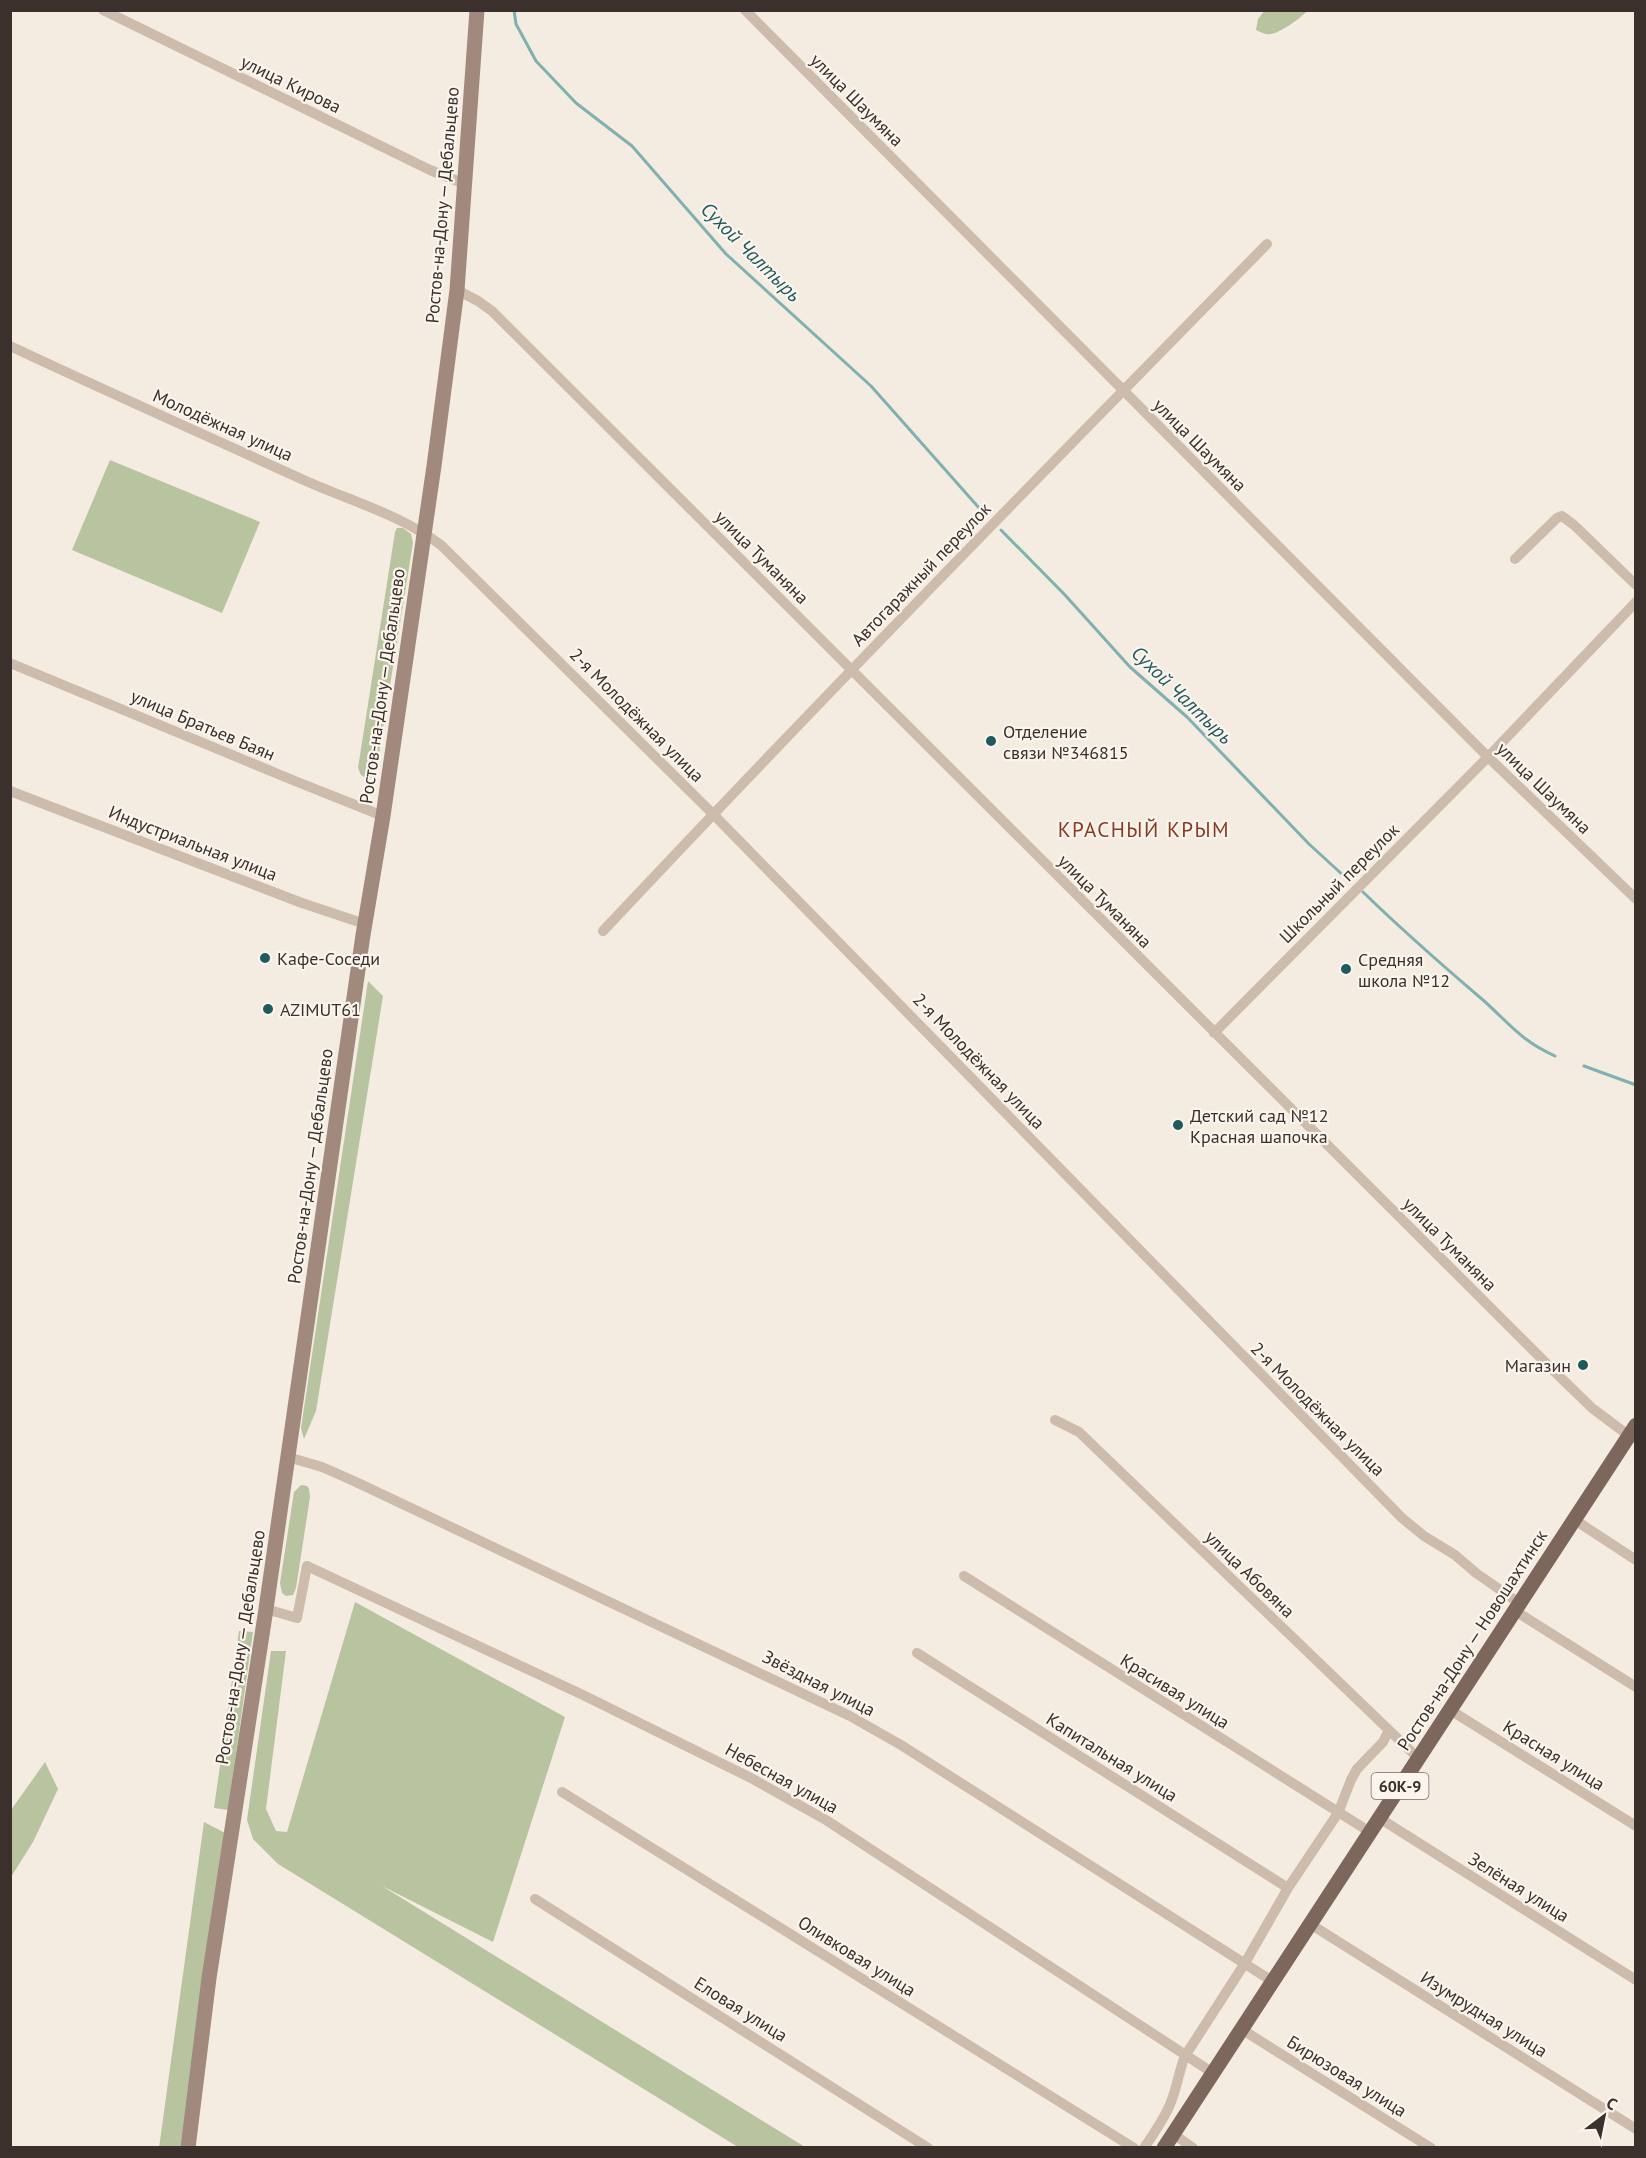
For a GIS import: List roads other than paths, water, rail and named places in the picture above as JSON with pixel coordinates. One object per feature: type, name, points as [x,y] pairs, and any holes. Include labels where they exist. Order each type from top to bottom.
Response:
[{"type":"main road","name":"Ростов-на-Дону — Новошахтинск","points":[[1164,2148],[1418,1758],[1634,1436]]},
{"type":"main road","name":"Ростов-на-Дону — Новошахтинск","points":[[1176,2143],[1455,1713],[1519,1608],[1581,1524],[1634,1436]]},
{"type":"street","name":"улица Кирова","points":[[103,10],[419,165],[465,184]]},
{"type":"street","name":"Ростов-на-Дону — Дебальцево","points":[[188,2148],[209,1978],[266,1609],[365,924],[383,816],[457,290],[477,10]]},
{"type":"street","name":"улица Шаумяна","points":[[745,10],[1488,757],[1635,899]]},
{"type":"street","name":"Автогаражный переулок","points":[[603,931],[851,670],[1267,244]]},
{"type":"street","name":"улица Туманяна","points":[[457,290],[492,311],[1560,1377],[1592,1408],[1634,1436]]},
{"type":"street","name":"Молодёжная улица","points":[[10,346],[423,532]]},
{"type":"street","points":[[1515,559],[1557,518],[1562,516],[1635,585]]},
{"type":"street","name":"2-я Молодёжная улица","points":[[423,532],[453,555],[713,814],[1402,1518],[1424,1536],[1455,1555],[1519,1608],[1635,1687]]},
{"type":"street","name":"Школьный переулок","points":[[1214,1033],[1488,757],[1635,602]]},
{"type":"street","name":"улица Братьев Баян","points":[[10,663],[383,816]]},
{"type":"street","name":"Индустриальная улица","points":[[10,791],[292,899],[365,924]]},
{"type":"street","name":"улица Абовяна","points":[[1055,1420],[1079,1432],[1418,1758]]},
{"type":"street","name":"Звёздная улица","points":[[288,1457],[322,1467],[850,1716],[901,1745],[1272,1981]]},
{"type":"street","points":[[1581,1524],[1635,1560]]},
{"type":"street","name":"Небесная улица","points":[[266,1609],[297,1618],[307,1566],[584,1695],[751,1778],[817,1815],[1213,2073]]},
{"type":"street","name":"Красивая улица","points":[[964,1576],[1370,1832]]},
{"type":"street","name":"Капитальная улица","points":[[917,1653],[1288,1888]]},
{"type":"street","name":"Красная улица","points":[[1455,1713],[1635,1826]]},
{"type":"street","points":[[1144,2148],[1172,2100],[1178,2072],[1185,2056],[1245,1963],[1288,1888],[1338,1813],[1351,1780],[1358,1769],[1374,1753],[1389,1730]]},
{"type":"street","name":"Оливковая улица","points":[[562,1792],[1134,2148]]},
{"type":"street","name":"Зелёная улица","points":[[1384,1821],[1635,1980]]},
{"type":"street","name":"Еловая улица","points":[[536,1899],[928,2148]]},
{"type":"street","name":"Изумрудная улица","points":[[1315,1927],[1635,2129]]},
{"type":"street","name":"Бирюзовая улица","points":[[1246,2032],[1431,2148]]},
{"type":"street","points":[[1176,2143],[1193,2148]]},
{"type":"waterway","name":"Сухой Чалтырь","points":[[514,10],[516,24],[536,61],[576,103],[632,146],[726,254],[871,386],[980,509]]},
{"type":"waterway","name":"Сухой Чалтырь","points":[[1001,530],[1065,595],[1130,667],[1187,717],[1309,844],[1345,877]]},
{"type":"waterway","name":"Сухой Чалтырь","points":[[1363,892],[1516,1031],[1555,1056]]},
{"type":"waterway","name":"Сухой Чалтырь","points":[[1584,1066],[1636,1085]]},
{"type":"place","name":"Отделение связи №346815","points":[[991,741]]},
{"type":"place","name":"Кафе-Соседи","points":[[265,958]]},
{"type":"place","name":"Средняя школа №12","points":[[1346,969]]},
{"type":"place","name":"AZIMUT61","points":[[268,1009]]},
{"type":"place","name":"Детский сад №12 Красная шапочка","points":[[1178,1125]]},
{"type":"place","name":"Магазин","points":[[1583,1365]]},
{"type":"district","name":"КРАСНЫЙ КРЫМ","points":[[1144,829]]}]
